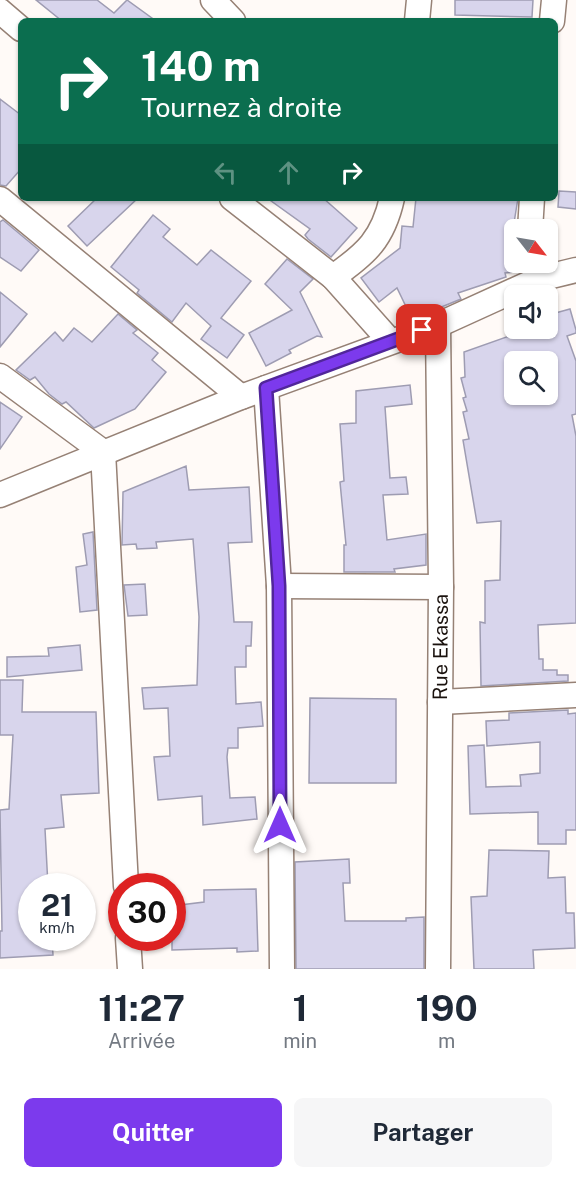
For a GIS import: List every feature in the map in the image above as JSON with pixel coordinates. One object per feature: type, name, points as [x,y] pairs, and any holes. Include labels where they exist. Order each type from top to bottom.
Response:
[{"type":"street","points":[[213,0],[230,18]]},
{"type":"street","points":[[417,18],[419,0]]},
{"type":"street","points":[[552,18],[554,0]]},
{"type":"street","points":[[0,11],[18,26]]},
{"type":"street","points":[[0,199],[241,397]]},
{"type":"street","points":[[236,201],[333,277],[390,341]]},
{"type":"street","points":[[333,277],[364,255],[380,235],[391,201]]},
{"type":"street","points":[[531,219],[532,201]]},
{"type":"street","points":[[558,271],[576,271]]},
{"type":"street","points":[[0,495],[241,397],[337,364],[390,341],[438,325],[534,273]]},
{"type":"street","name":"Rue Ekassa","points":[[438,325],[441,587],[438,969]]},
{"type":"street","points":[[0,376],[104,452]]},
{"type":"street","points":[[266,388],[279,586],[282,969]]},
{"type":"street","points":[[104,452],[125,873]]},
{"type":"street","points":[[279,586],[441,587]]},
{"type":"street","points":[[440,702],[576,695]]},
{"type":"street","points":[[129,951],[130,969]]},
{"type":"building","points":[[36,0],[97,0],[114,13],[127,0],[152,18],[58,18]]},
{"type":"building","points":[[455,0],[533,0],[532,17],[455,15]]},
{"type":"building","points":[[0,99],[18,113],[18,172],[6,186],[0,185]]},
{"type":"building","points":[[559,191],[576,192],[576,209],[558,207]]},
{"type":"building","points":[[94,201],[135,201],[87,246],[68,226]]},
{"type":"building","points":[[271,201],[326,201],[357,228],[331,257],[305,235],[310,229]]},
{"type":"building","points":[[416,201],[518,201],[515,219],[504,219],[504,273],[506,277],[458,293],[461,299],[412,319],[397,288],[379,302],[361,278],[400,248],[402,226],[413,227]]},
{"type":"building","points":[[153,215],[170,229],[163,237],[197,265],[211,250],[251,281],[221,318],[244,335],[227,358],[201,339],[211,326],[186,303],[172,322],[137,293],[139,290],[111,267]]},
{"type":"building","points":[[3,220],[39,250],[21,271],[0,257],[0,222]]},
{"type":"building","points":[[287,259],[313,279],[300,292],[322,337],[317,336],[289,350],[291,353],[266,366],[249,333],[292,310],[265,284]]},
{"type":"building","points":[[0,292],[27,314],[0,347]]},
{"type":"building","points":[[570,309],[576,330],[576,333],[567,336],[576,361],[576,414],[572,415],[576,436],[576,623],[538,625],[539,659],[543,659],[543,670],[557,670],[557,675],[568,675],[568,681],[481,686],[480,622],[485,623],[485,581],[500,580],[501,521],[477,523],[463,440],[469,439],[463,412],[467,411],[463,398],[466,397],[461,378],[465,377],[464,352],[504,338],[558,339],[558,312]]},
{"type":"building","points":[[118,314],[137,330],[133,333],[158,353],[152,360],[166,372],[135,409],[94,428],[66,402],[62,404],[49,394],[35,377],[30,380],[16,370],[55,332],[63,341],[74,328],[92,342]]},
{"type":"building","points":[[410,385],[412,404],[385,407],[390,478],[406,477],[408,494],[383,495],[387,540],[426,534],[426,565],[394,569],[395,572],[344,572],[344,545],[346,545],[340,482],[344,481],[340,424],[356,423],[356,391]]},
{"type":"building","points":[[0,402],[22,417],[0,449]]},
{"type":"building","points":[[186,466],[189,490],[249,487],[252,542],[228,543],[234,622],[252,622],[251,646],[246,646],[246,667],[235,667],[236,704],[261,702],[263,726],[238,728],[238,748],[228,748],[227,757],[230,798],[255,797],[257,819],[203,825],[202,796],[158,800],[154,757],[170,756],[168,708],[144,709],[142,688],[197,685],[199,617],[193,539],[156,542],[157,548],[137,549],[136,544],[122,545],[123,492]]},
{"type":"building","points":[[93,532],[97,610],[80,612],[76,567],[87,565],[83,534]]},
{"type":"building","points":[[145,584],[147,615],[128,616],[124,585]]},
{"type":"building","points":[[80,645],[82,670],[7,677],[7,657],[49,656],[48,648]]},
{"type":"building","points":[[0,680],[23,680],[22,712],[96,712],[99,793],[61,795],[64,827],[45,829],[47,873],[18,873],[18,951],[53,951],[53,955],[0,958],[0,931],[2,931],[0,810],[9,809],[13,735],[0,735]]},
{"type":"building","points":[[310,698],[396,699],[396,783],[309,783]]},
{"type":"building","points":[[568,710],[568,714],[576,713],[576,830],[566,830],[566,844],[538,844],[538,812],[470,814],[468,746],[484,745],[486,787],[521,786],[520,775],[540,773],[540,742],[487,746],[486,721],[509,720],[509,713]]},
{"type":"building","points":[[489,850],[549,851],[548,878],[565,877],[566,913],[574,913],[575,948],[533,950],[534,969],[474,969],[471,897],[487,896]]},
{"type":"building","points":[[349,859],[350,883],[343,883],[345,921],[406,921],[406,918],[424,917],[424,969],[296,969],[295,862]]},
{"type":"building","points":[[256,889],[258,951],[237,952],[237,948],[186,950],[186,904],[204,902],[204,890]]},
{"type":"route","points":[[280,825],[279,586],[266,388],[321,370],[422,330]]}]
